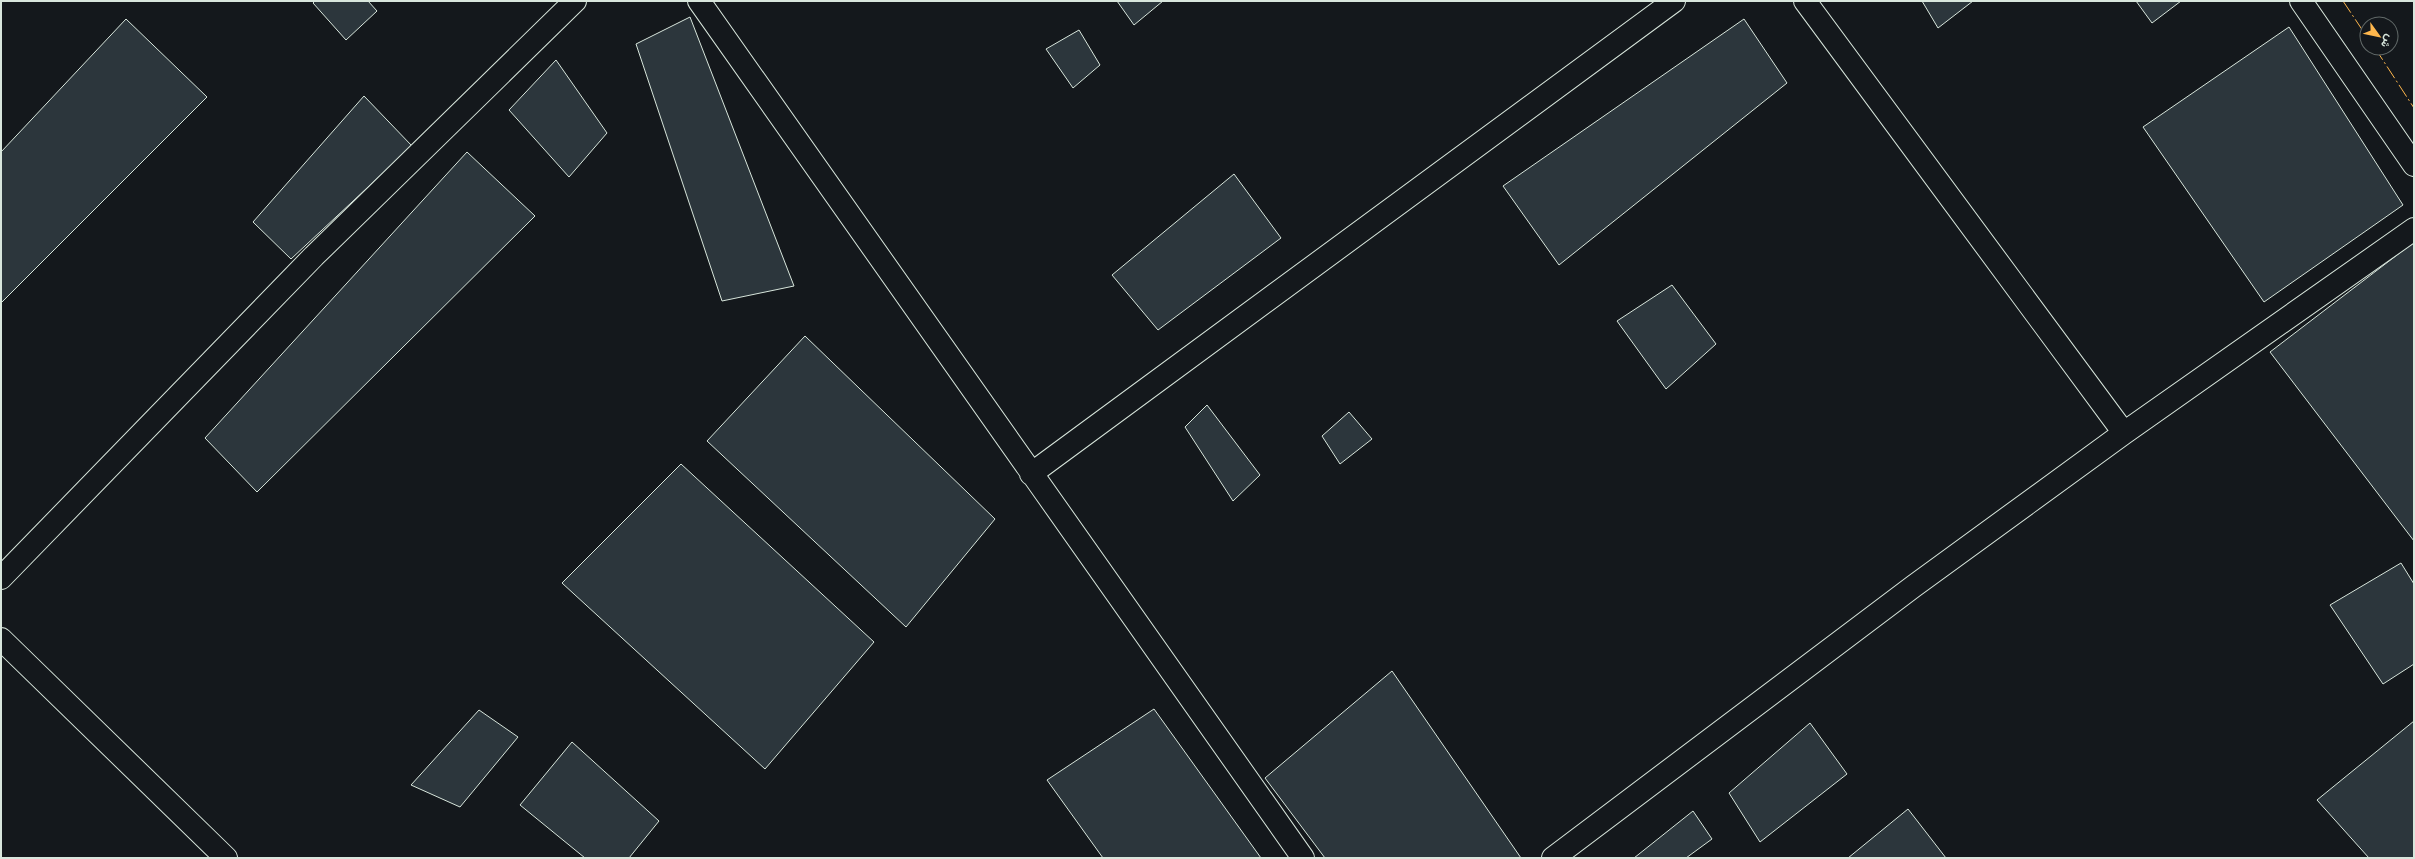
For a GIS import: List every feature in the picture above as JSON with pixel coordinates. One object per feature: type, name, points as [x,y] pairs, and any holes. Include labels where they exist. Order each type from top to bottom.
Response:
[{"type":"street","points":[[1,578],[314,256],[575,1]]},
{"type":"street","points":[[699,1],[1303,858]]},
{"type":"street","points":[[1031,474],[1674,1]]},
{"type":"street","points":[[1805,1],[2124,433]]},
{"type":"street","points":[[2301,1],[2414,165]]},
{"type":"street","points":[[1553,858],[1914,586],[2124,433],[2414,229]]},
{"type":"street","points":[[1,639],[226,858]]},
{"type":"building","points":[[315,1],[368,1],[377,11],[346,40],[313,3]]},
{"type":"building","points":[[1117,1],[1163,1],[1134,25]]},
{"type":"building","points":[[1922,1],[1973,1],[1938,28]]},
{"type":"building","points":[[2136,1],[2181,1],[2152,23]]},
{"type":"building","points":[[690,17],[794,286],[722,301],[636,44]]},
{"type":"building","points":[[126,19],[207,97],[1,303],[1,152]]},
{"type":"building","points":[[1744,19],[1787,83],[1559,265],[1503,186]]},
{"type":"building","points":[[2289,27],[2403,205],[2264,302],[2143,127]]},
{"type":"building","points":[[1079,30],[1100,65],[1073,88],[1046,49]]},
{"type":"building","points":[[556,60],[607,133],[569,177],[509,110]]},
{"type":"building","points":[[364,96],[412,146],[291,259],[253,222]]},
{"type":"building","points":[[467,152],[535,216],[257,492],[205,438]]},
{"type":"building","points":[[1234,174],[1281,238],[1158,330],[1112,275]]},
{"type":"building","points":[[2414,242],[2414,541],[2270,352]]},
{"type":"building","points":[[1672,285],[1716,344],[1666,389],[1617,321]]},
{"type":"building","points":[[805,336],[995,519],[906,627],[707,441]]},
{"type":"building","points":[[1207,405],[1260,475],[1233,501],[1185,427]]},
{"type":"building","points":[[1349,412],[1372,439],[1340,464],[1322,436]]},
{"type":"building","points":[[681,464],[874,642],[765,769],[562,583]]},
{"type":"building","points":[[2401,563],[2414,584],[2414,664],[2383,684],[2330,605]]},
{"type":"building","points":[[1392,671],[1521,858],[1325,858],[1265,778]]},
{"type":"building","points":[[1154,709],[1261,858],[1103,858],[1047,780]]},
{"type":"building","points":[[479,710],[518,737],[460,807],[411,785]]},
{"type":"building","points":[[2414,721],[2414,858],[2369,858],[2317,800]]},
{"type":"building","points":[[1810,723],[1847,774],[1760,842],[1729,793]]},
{"type":"building","points":[[572,742],[659,821],[629,858],[585,858],[520,805]]},
{"type":"building","points":[[1908,809],[1946,858],[1848,858]]},
{"type":"building","points":[[1693,811],[1712,839],[1686,858],[1634,858]]},
{"type":"power","points":[[2343,1],[2359,25]]},
{"type":"power","points":[[2380,56],[2414,108]]}]
